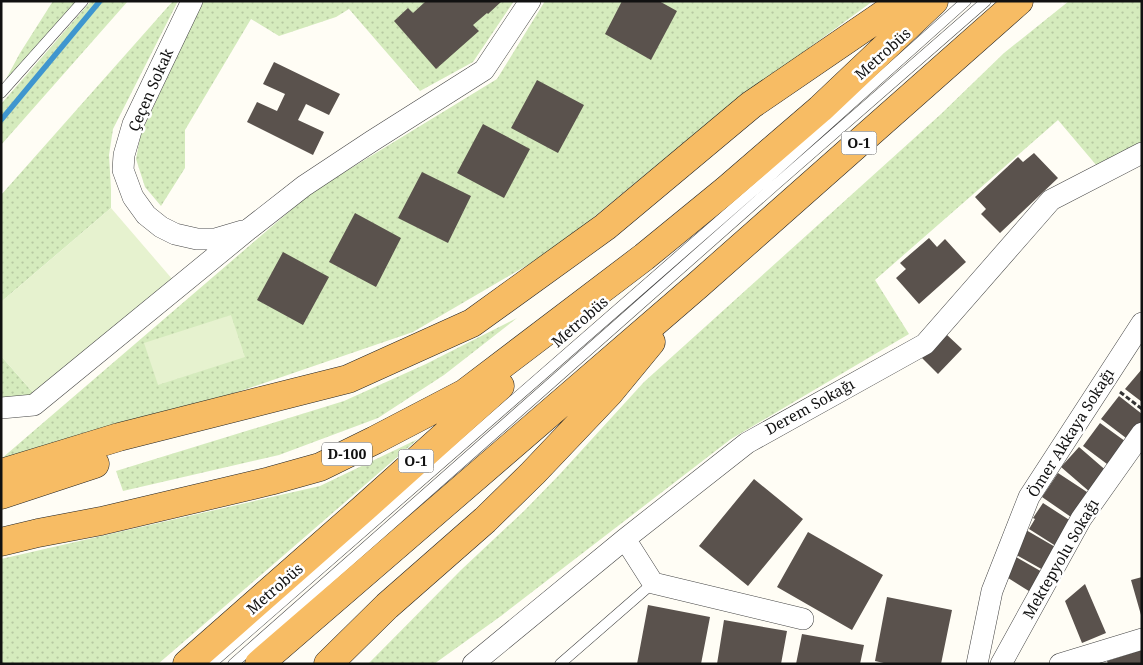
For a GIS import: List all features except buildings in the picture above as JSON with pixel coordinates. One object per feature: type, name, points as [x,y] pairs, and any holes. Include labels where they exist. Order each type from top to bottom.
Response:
[{"type":"highway","points":[[1,495],[348,379],[472,323],[606,227],[751,105],[903,1]]},
{"type":"highway","name":"O-1","points":[[187,664],[644,257],[820,109],[934,1]]},
{"type":"highway","name":"O-1","points":[[260,664],[698,285],[989,13],[1019,1]]},
{"type":"highway","points":[[989,13],[1027,1]]},
{"type":"highway","name":"D-100","points":[[1,542],[101,521],[270,481],[320,467],[465,393],[644,257]]},
{"type":"highway","points":[[328,664],[387,606],[485,520],[533,473],[609,393],[698,285]]},
{"type":"highway","points":[[1,473],[120,437],[348,379]]},
{"type":"highway","points":[[284,664],[338,617],[403,539]]},
{"type":"street","name":"Çeçen Sokak","points":[[192,1],[133,124],[124,155],[123,170],[133,197],[146,215],[161,227],[175,234],[197,239],[215,239],[249,229]]},
{"type":"street","points":[[1,408],[34,405],[249,229],[311,181],[484,70],[530,1]]},
{"type":"street","name":"Derem Sokağı","points":[[473,664],[625,539],[746,443],[925,344],[1051,200],[1142,154]]},
{"type":"street","points":[[185,236],[195,251],[199,264],[194,274]]},
{"type":"street","name":"Ömer Akkaya Sokağı","points":[[977,664],[992,591],[1029,497],[1142,323]]},
{"type":"street","name":"Mektepyolu Sokağı","points":[[1001,664],[1081,519],[1142,433]]},
{"type":"street","points":[[625,539],[652,583],[803,619]]},
{"type":"street","points":[[1060,664],[1142,639]]},
{"type":"lane","points":[[1,93],[84,1]]},
{"type":"lane","name":"Metrobüs","points":[[211,664],[759,185],[966,1]]},
{"type":"lane","name":"Metrobüs","points":[[233,664],[773,187],[989,13]]},
{"type":"lane","points":[[560,664],[652,583]]},
{"type":"path","points":[[1104,380],[1142,409]]},
{"type":"green space","points":[[53,1],[78,1],[5,81],[20,53]]},
{"type":"green space","points":[[91,1],[128,1],[1,145],[1,104]]},
{"type":"green space","points":[[173,1],[178,1],[113,129],[109,155],[111,208],[1,302],[1,195]]},
{"type":"green space","points":[[203,1],[514,1],[473,62],[420,91],[349,9],[336,17],[279,36],[251,19],[185,130],[185,168],[161,206],[145,187],[136,159],[141,133]]},
{"type":"green space","points":[[545,1],[873,1],[720,113],[555,249],[413,332],[223,397],[1,459],[312,192],[497,79]]},
{"type":"green space","points":[[1069,1],[1142,1],[1142,144],[1097,166],[1058,120],[875,280],[909,334],[731,439],[501,616],[434,664],[368,664],[461,570],[524,511],[644,382],[941,114],[1004,53]]},
{"type":"green space","points":[[111,208],[173,280],[37,397],[1,356],[1,302]]},
{"type":"green space","points":[[231,315],[245,357],[158,385],[144,343]]},
{"type":"green space","points":[[517,318],[444,375],[378,418],[279,455],[123,491],[116,471],[344,401],[426,364]]},
{"type":"green space","points":[[1,356],[37,397],[1,400]]},
{"type":"green space","points":[[418,439],[158,664],[1,664],[1,559],[320,486]]},
{"type":"waterway","points":[[1,120],[100,1]]}]
